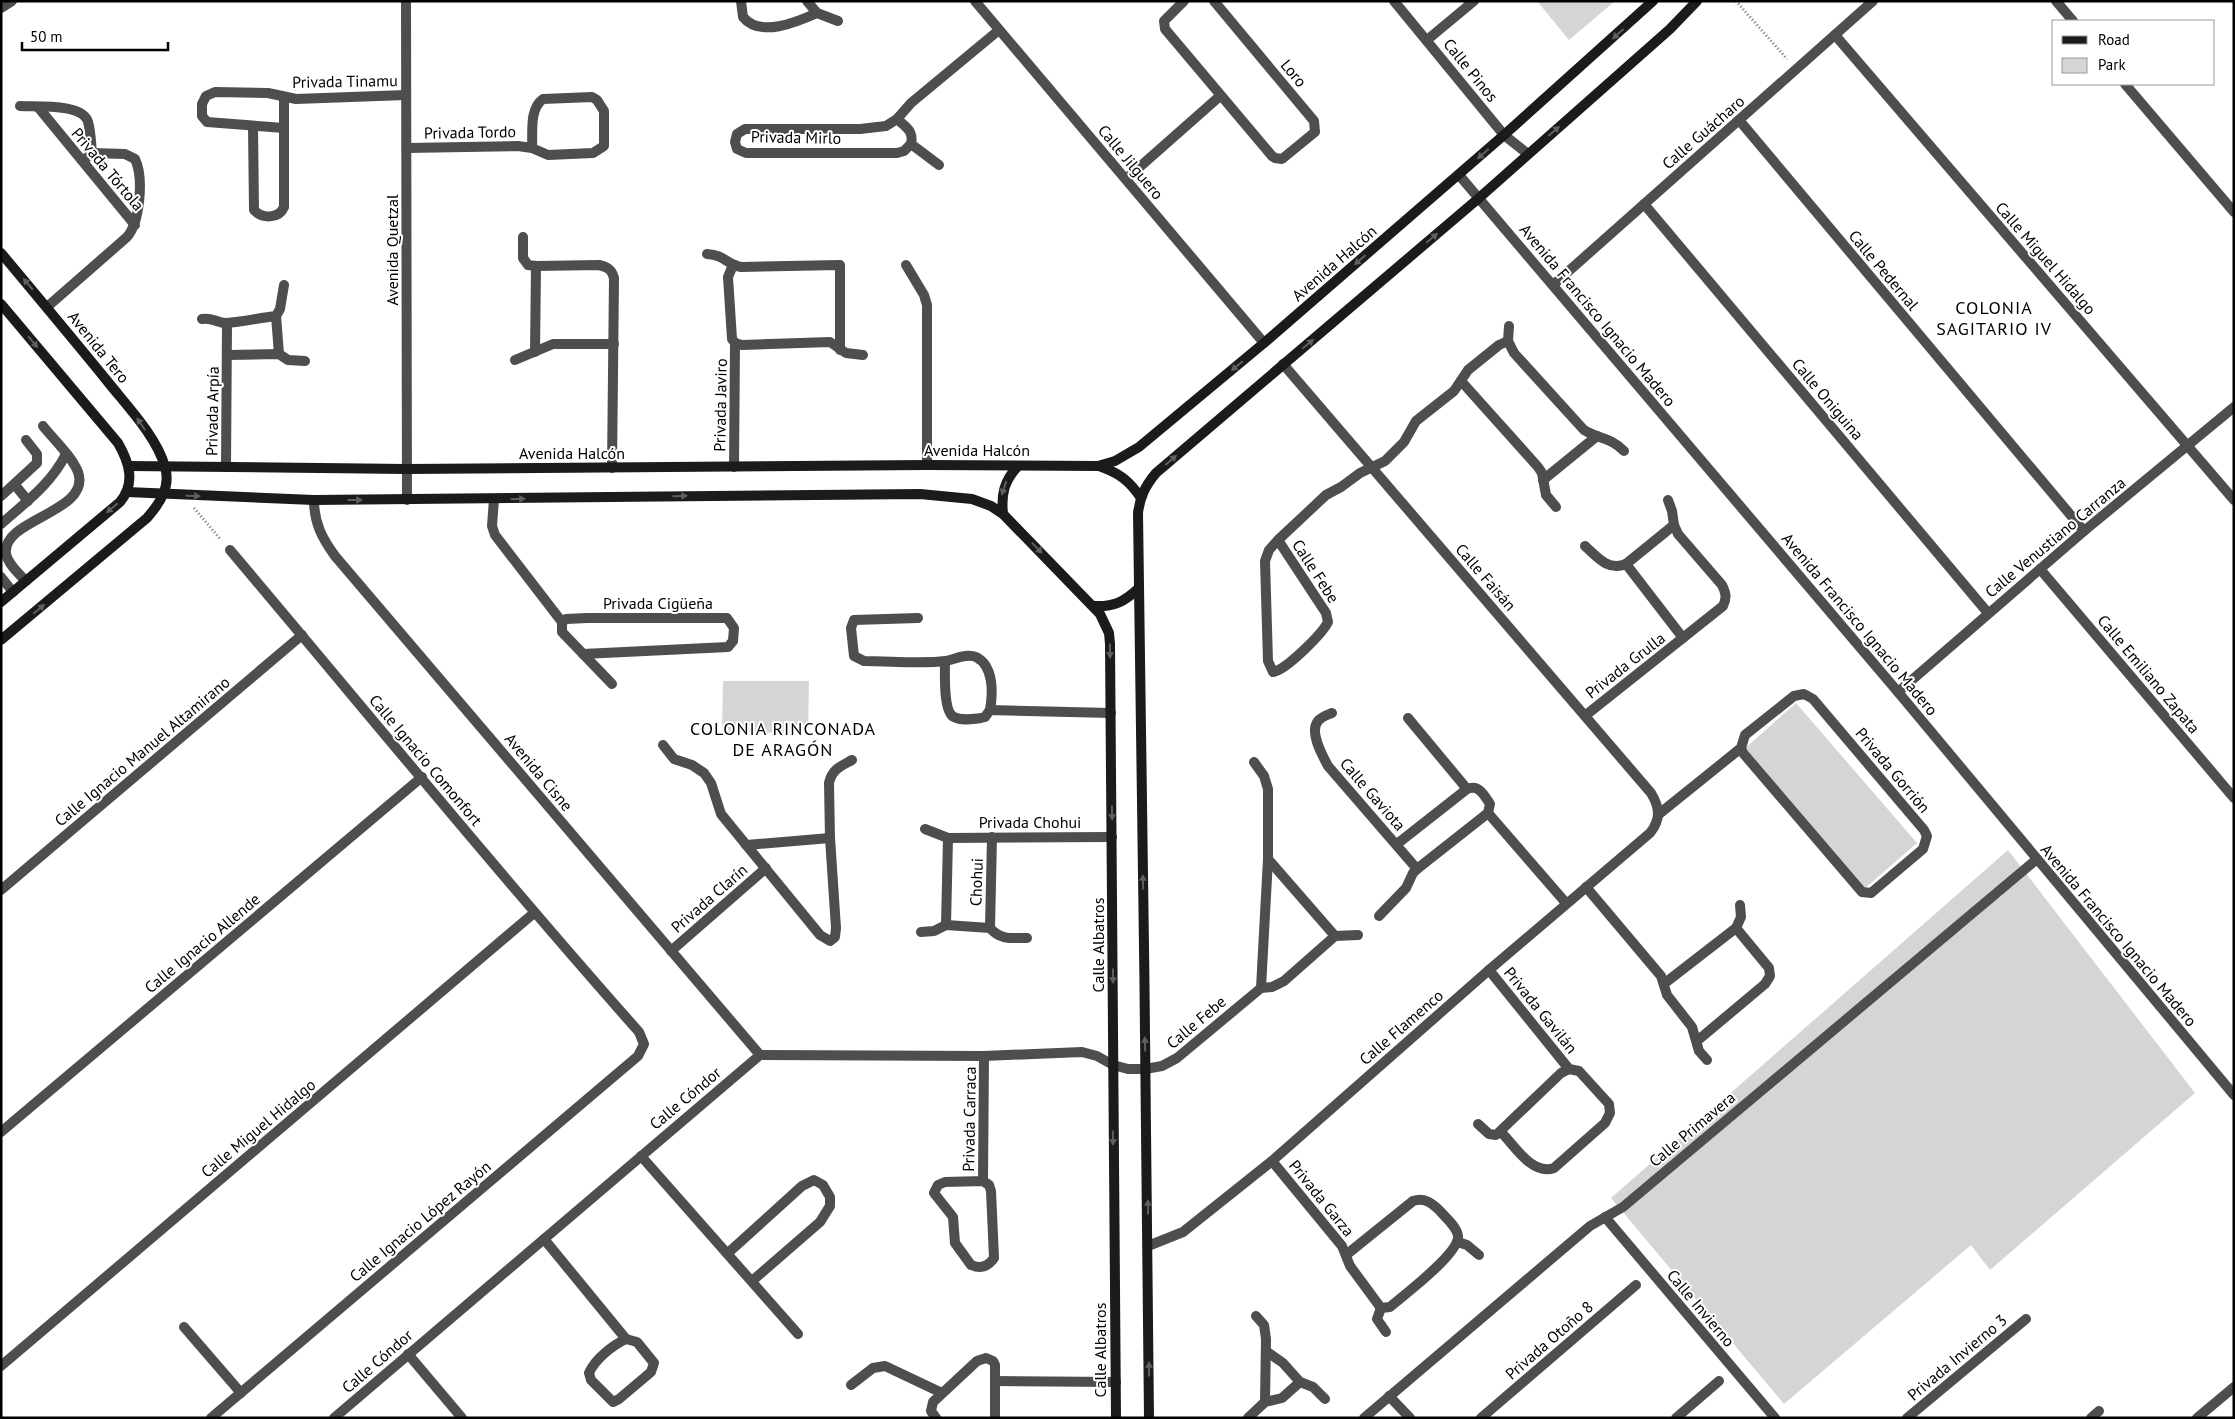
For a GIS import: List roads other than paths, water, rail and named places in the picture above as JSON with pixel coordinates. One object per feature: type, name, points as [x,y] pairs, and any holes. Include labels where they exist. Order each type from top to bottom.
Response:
[{"type":"street","points":[[1,8],[12,1]]},
{"type":"street","name":"Avenida Quetzal","points":[[406,1],[407,500]]},
{"type":"street","points":[[741,1],[743,17],[747,22],[758,26],[788,25],[817,13]]},
{"type":"street","points":[[807,1],[817,13],[838,21]]},
{"type":"street","name":"Calle Jilguero","points":[[975,1],[1264,343]]},
{"type":"street","points":[[1126,179],[1220,96],[1165,29],[1163,24],[1184,1]]},
{"type":"street","name":"Loro","points":[[1214,1],[1314,121],[1315,132],[1286,157],[1278,159],[1272,156],[1220,96]]},
{"type":"street","name":"Calle Pinos","points":[[1394,1],[1504,136],[1528,154]]},
{"type":"street","points":[[1427,40],[1474,1]]},
{"type":"street","name":"Avenida Halcón","points":[[129,466],[408,469],[927,465],[1098,466],[1115,461],[1139,447],[1264,343],[1504,136],[1653,1]]},
{"type":"street","points":[[1149,1418],[1138,513],[1141,498],[1145,488],[1156,473],[1479,198],[1670,29],[1697,1]]},
{"type":"street","name":"Calle Guácharo","points":[[1553,285],[1873,1]]},
{"type":"street","points":[[2056,1],[2072,20]]},
{"type":"street","name":"Privada Mirlo","points":[[912,144],[904,151],[897,153],[746,153],[737,148],[735,142],[737,134],[745,129],[875,129],[886,126],[897,119],[911,103],[999,30]]},
{"type":"street","name":"Calle Miguel Hidalgo","points":[[1835,35],[2234,500]]},
{"type":"street","points":[[2126,85],[2234,212]]},
{"type":"street","name":"Privada Tinamu","points":[[284,97],[284,207],[280,214],[277,215],[260,215],[256,213],[253,207],[253,126],[207,122],[201,112],[206,96],[215,92],[268,92],[296,99],[406,95]]},
{"type":"street","name":"Privada Tordo","points":[[407,148],[518,146],[532,148],[548,155],[594,153],[599,151],[605,141],[604,111],[600,103],[592,97],[544,99],[536,106],[534,112],[532,148]]},
{"type":"street","points":[[20,106],[73,109],[81,113],[88,122],[92,154]]},
{"type":"street","name":"Privada Tórtola","points":[[38,107],[136,225],[127,237],[47,307]]},
{"type":"street","points":[[897,119],[910,131],[912,144],[939,165]]},
{"type":"street","name":"Calle Pedernal","points":[[1739,120],[2084,531]]},
{"type":"street","points":[[253,126],[284,128]]},
{"type":"street","points":[[83,161],[92,154],[125,154],[135,159],[138,170],[136,225]]},
{"type":"street","name":"Avenida Francisco Ignacio Madero","points":[[1459,174],[1898,692],[2234,1096]]},
{"type":"street","name":"Calle Oniguina","points":[[1644,204],[1988,613]]},
{"type":"street","points":[[523,237],[524,261],[528,265],[599,265],[609,268],[614,278],[612,468]]},
{"type":"street","name":"Avenida Tero","points":[[1,253],[137,418],[165,466]]},
{"type":"street","points":[[707,254],[718,254],[732,265],[740,267],[840,265],[840,350]]},
{"type":"street","name":"Privada Javiro","points":[[732,265],[728,278],[732,339],[735,343],[734,467]]},
{"type":"street","points":[[906,265],[924,295],[926,305],[927,465]]},
{"type":"street","points":[[535,352],[536,266]]},
{"type":"street","points":[[279,354],[276,316],[280,310],[284,285]]},
{"type":"street","points":[[1,304],[118,443],[129,466],[130,480],[120,502],[1,602]]},
{"type":"street","points":[[202,319],[212,318],[218,322],[227,323],[276,316]]},
{"type":"street","name":"Privada Arpía","points":[[226,467],[227,323]]},
{"type":"street","points":[[1509,326],[1508,341],[1514,353],[1584,430],[1596,436],[1610,439],[1624,451]]},
{"type":"street","points":[[1278,540],[1326,495],[1385,461],[1397,450],[1416,421],[1454,391],[1468,370],[1494,348],[1508,341]]},
{"type":"street","name":"Privada Javiro","points":[[735,343],[742,345],[830,342],[846,353],[863,355]]},
{"type":"street","points":[[515,360],[552,344],[614,344]]},
{"type":"street","name":"Privada Arpía","points":[[228,355],[279,354],[288,360],[305,361]]},
{"type":"street","name":"Calle Faisán","points":[[1283,364],[1586,715],[1651,793],[1657,803],[1659,814]]},
{"type":"street","points":[[1461,381],[1538,467],[1546,495],[1556,507]]},
{"type":"street","name":"Calle Venustiano Carranza","points":[[1898,692],[2084,531],[2234,407]]},
{"type":"street","points":[[26,581],[6,554],[11,538],[25,526],[57,509],[74,494],[78,485],[78,473],[66,454],[43,426]]},
{"type":"street","points":[[1543,480],[1596,436]]},
{"type":"street","points":[[1,496],[37,463],[37,454],[26,440]]},
{"type":"street","points":[[1,524],[54,476],[66,454]]},
{"type":"street","points":[[1,640],[147,518],[157,507],[164,495],[165,466]]},
{"type":"street","points":[[1002,514],[1002,498],[1005,484],[1018,466]]},
{"type":"street","points":[[1098,466],[1122,475],[1131,482],[1141,498]]},
{"type":"street","points":[[15,485],[28,501]]},
{"type":"street","points":[[126,492],[314,500],[920,494],[972,499],[990,506],[1002,514]]},
{"type":"street","points":[[494,499],[492,526],[495,535],[562,622],[562,632],[612,684]]},
{"type":"street","name":"Avenida Cisne","points":[[314,500],[314,516],[318,529],[335,556],[760,1055]]},
{"type":"street","name":"Privada Grulla","points":[[1586,715],[1723,606],[1727,596],[1722,585],[1678,534],[1668,500]]},
{"type":"street","name":"Calle Albatros","points":[[1002,514],[1094,606],[1105,623],[1110,638],[1116,1418]]},
{"type":"street","points":[[1585,546],[1606,565],[1618,568],[1626,564],[1674,525]]},
{"type":"street","name":"Calle Febe","points":[[1278,540],[1326,613],[1328,622],[1321,632],[1283,669],[1273,672],[1269,668],[1268,661],[1265,561],[1269,550],[1278,540]]},
{"type":"street","name":"Calle Ignacio Comonfort","points":[[230,550],[422,777],[534,914],[639,1032],[644,1044]]},
{"type":"street","name":"Privada Grulla","points":[[1626,564],[1683,638]]},
{"type":"street","name":"Calle Emiliano Zapata","points":[[2040,569],[2234,798]]},
{"type":"street","points":[[1,577],[13,592]]},
{"type":"street","points":[[1094,606],[1115,606],[1139,588]]},
{"type":"street","name":"Privada Cigüeña","points":[[562,622],[566,619],[587,618],[723,618],[729,620],[734,628],[733,641],[728,647],[583,654]]},
{"type":"street","points":[[918,618],[854,620],[851,628],[854,656],[864,661],[945,661],[973,656],[985,664],[990,673],[990,710],[985,717],[961,719],[951,716],[946,705],[945,661]]},
{"type":"street","name":"Calle Ignacio Manuel Altamirano","points":[[1,890],[302,635]]},
{"type":"street","name":"Privada Gorrión","points":[[1659,814],[1740,748],[1745,735],[1794,696],[1804,694],[1810,696],[1924,830],[1926,836],[1923,849],[1870,893],[1862,892],[1740,748]]},
{"type":"street","points":[[990,710],[1111,713]]},
{"type":"street","name":"Calle Gaviota","points":[[1332,713],[1321,718],[1316,725],[1320,749],[1324,758],[1335,777],[1397,844],[1417,869]]},
{"type":"street","points":[[1379,916],[1406,888],[1412,873],[1488,813],[1490,804],[1483,793],[1475,788],[1466,789],[1408,718]]},
{"type":"street","name":"Privada Clarín","points":[[663,746],[674,759],[692,765],[704,773],[711,782],[721,814],[820,935],[827,940],[834,940],[836,928],[830,838],[831,775],[836,769],[852,760]]},
{"type":"street","points":[[1254,762],[1264,776],[1268,789],[1268,858],[1261,988]]},
{"type":"street","name":"Calle Ignacio Allende","points":[[1,1132],[422,777]]},
{"type":"street","name":"Calle Gaviota","points":[[1397,844],[1466,789]]},
{"type":"street","points":[[1488,813],[1566,903]]},
{"type":"street","name":"Calle Flamenco","points":[[1148,1246],[1183,1232],[1272,1161],[1566,903],[1650,833],[1656,826],[1659,814]]},
{"type":"street","name":"Privada Chohui","points":[[925,829],[948,838],[1112,837]]},
{"type":"street","name":"Chohui","points":[[990,928],[992,837]]},
{"type":"street","name":"Privada Clarín","points":[[746,845],[830,838]]},
{"type":"street","points":[[946,925],[948,838]]},
{"type":"street","points":[[1268,858],[1335,936],[1358,935]]},
{"type":"street","name":"Calle Primavera","points":[[1364,1418],[1590,1226],[1623,1207],[2036,859]]},
{"type":"street","name":"Privada Clarín","points":[[671,951],[766,868]]},
{"type":"street","points":[[1586,887],[1661,976],[1670,1001],[1692,1027],[1699,1051],[1707,1060]]},
{"type":"street","points":[[1664,984],[1736,928],[1741,917],[1740,905]]},
{"type":"street","name":"Calle Miguel Hidalgo","points":[[1,1366],[534,914]]},
{"type":"street","points":[[921,932],[934,931],[946,925],[990,928],[1003,938],[1027,938]]},
{"type":"street","points":[[1697,1041],[1765,984],[1770,976],[1769,968],[1736,928]]},
{"type":"street","name":"Calle Febe","points":[[1145,1069],[1162,1066],[1178,1058],[1261,988],[1272,987],[1284,982],[1335,936]]},
{"type":"street","name":"Privada Gavilán","points":[[1489,970],[1569,1069]]},
{"type":"street","name":"Calle Ignacio López Rayón","points":[[212,1418],[638,1056],[644,1044]]},
{"type":"street","points":[[760,1055],[984,1056],[1082,1052],[1097,1056],[1113,1065],[1128,1069],[1145,1069]]},
{"type":"street","name":"Calle Cóndor","points":[[334,1418],[760,1055]]},
{"type":"street","name":"Privada Carraca","points":[[983,1181],[945,1182],[938,1185],[934,1190],[935,1195],[953,1217],[957,1247],[970,1265],[981,1267],[990,1264],[994,1258],[991,1191],[983,1181],[984,1056]]},
{"type":"street","name":"Privada Gavilán","points":[[1478,1124],[1492,1135],[1501,1132],[1560,1073],[1569,1069],[1580,1071],[1609,1104],[1610,1114],[1605,1124],[1554,1168],[1547,1170],[1542,1170],[1529,1162],[1501,1132]]},
{"type":"street","points":[[641,1156],[798,1334]]},
{"type":"street","name":"Privada Garza","points":[[1272,1161],[1342,1246],[1350,1266],[1381,1308],[1376,1318],[1386,1332]]},
{"type":"street","points":[[728,1253],[802,1186],[814,1180],[823,1185],[830,1197],[830,1206],[827,1213],[820,1222],[752,1281]]},
{"type":"street","name":"Privada Garza","points":[[1346,1255],[1413,1201],[1419,1199],[1426,1200],[1436,1207],[1456,1230],[1458,1242]]},
{"type":"street","name":"Calle Invierno","points":[[1605,1217],[1774,1418]]},
{"type":"street","points":[[544,1239],[626,1339],[637,1342],[655,1366],[651,1372],[619,1400],[613,1402],[591,1380],[589,1373],[594,1365],[616,1344],[626,1339]]},
{"type":"street","points":[[1381,1308],[1390,1307],[1451,1254],[1458,1242],[1467,1245],[1478,1255]]},
{"type":"street","name":"Privada Otoño 8","points":[[1481,1418],[1636,1285]]},
{"type":"street","points":[[1256,1316],[1264,1325],[1266,1402]]},
{"type":"street","name":"Privada Invierno 3","points":[[1907,1418],[2026,1319]]},
{"type":"street","points":[[184,1327],[241,1393]]},
{"type":"street","points":[[1266,1351],[1283,1363],[1300,1382],[1313,1387],[1325,1399]]},
{"type":"street","points":[[408,1354],[462,1418]]},
{"type":"street","points":[[936,1418],[931,1406],[932,1402],[977,1361],[983,1358],[989,1359],[995,1365],[995,1418]]},
{"type":"street","points":[[851,1385],[873,1368],[885,1366],[942,1393]]},
{"type":"street","points":[[995,1381],[1116,1382]]},
{"type":"street","points":[[1676,1418],[1719,1381]]},
{"type":"street","points":[[1248,1418],[1266,1402],[1282,1398],[1300,1382]]},
{"type":"street","points":[[2197,1418],[2234,1387]]},
{"type":"street","points":[[1390,1396],[1410,1418]]},
{"type":"district","name":"COLONIA SAGITARIO IV","points":[[1994,318]]},
{"type":"district","name":"COLONIA RINCONADA DE ARAGÓN","points":[[783,740]]}]
